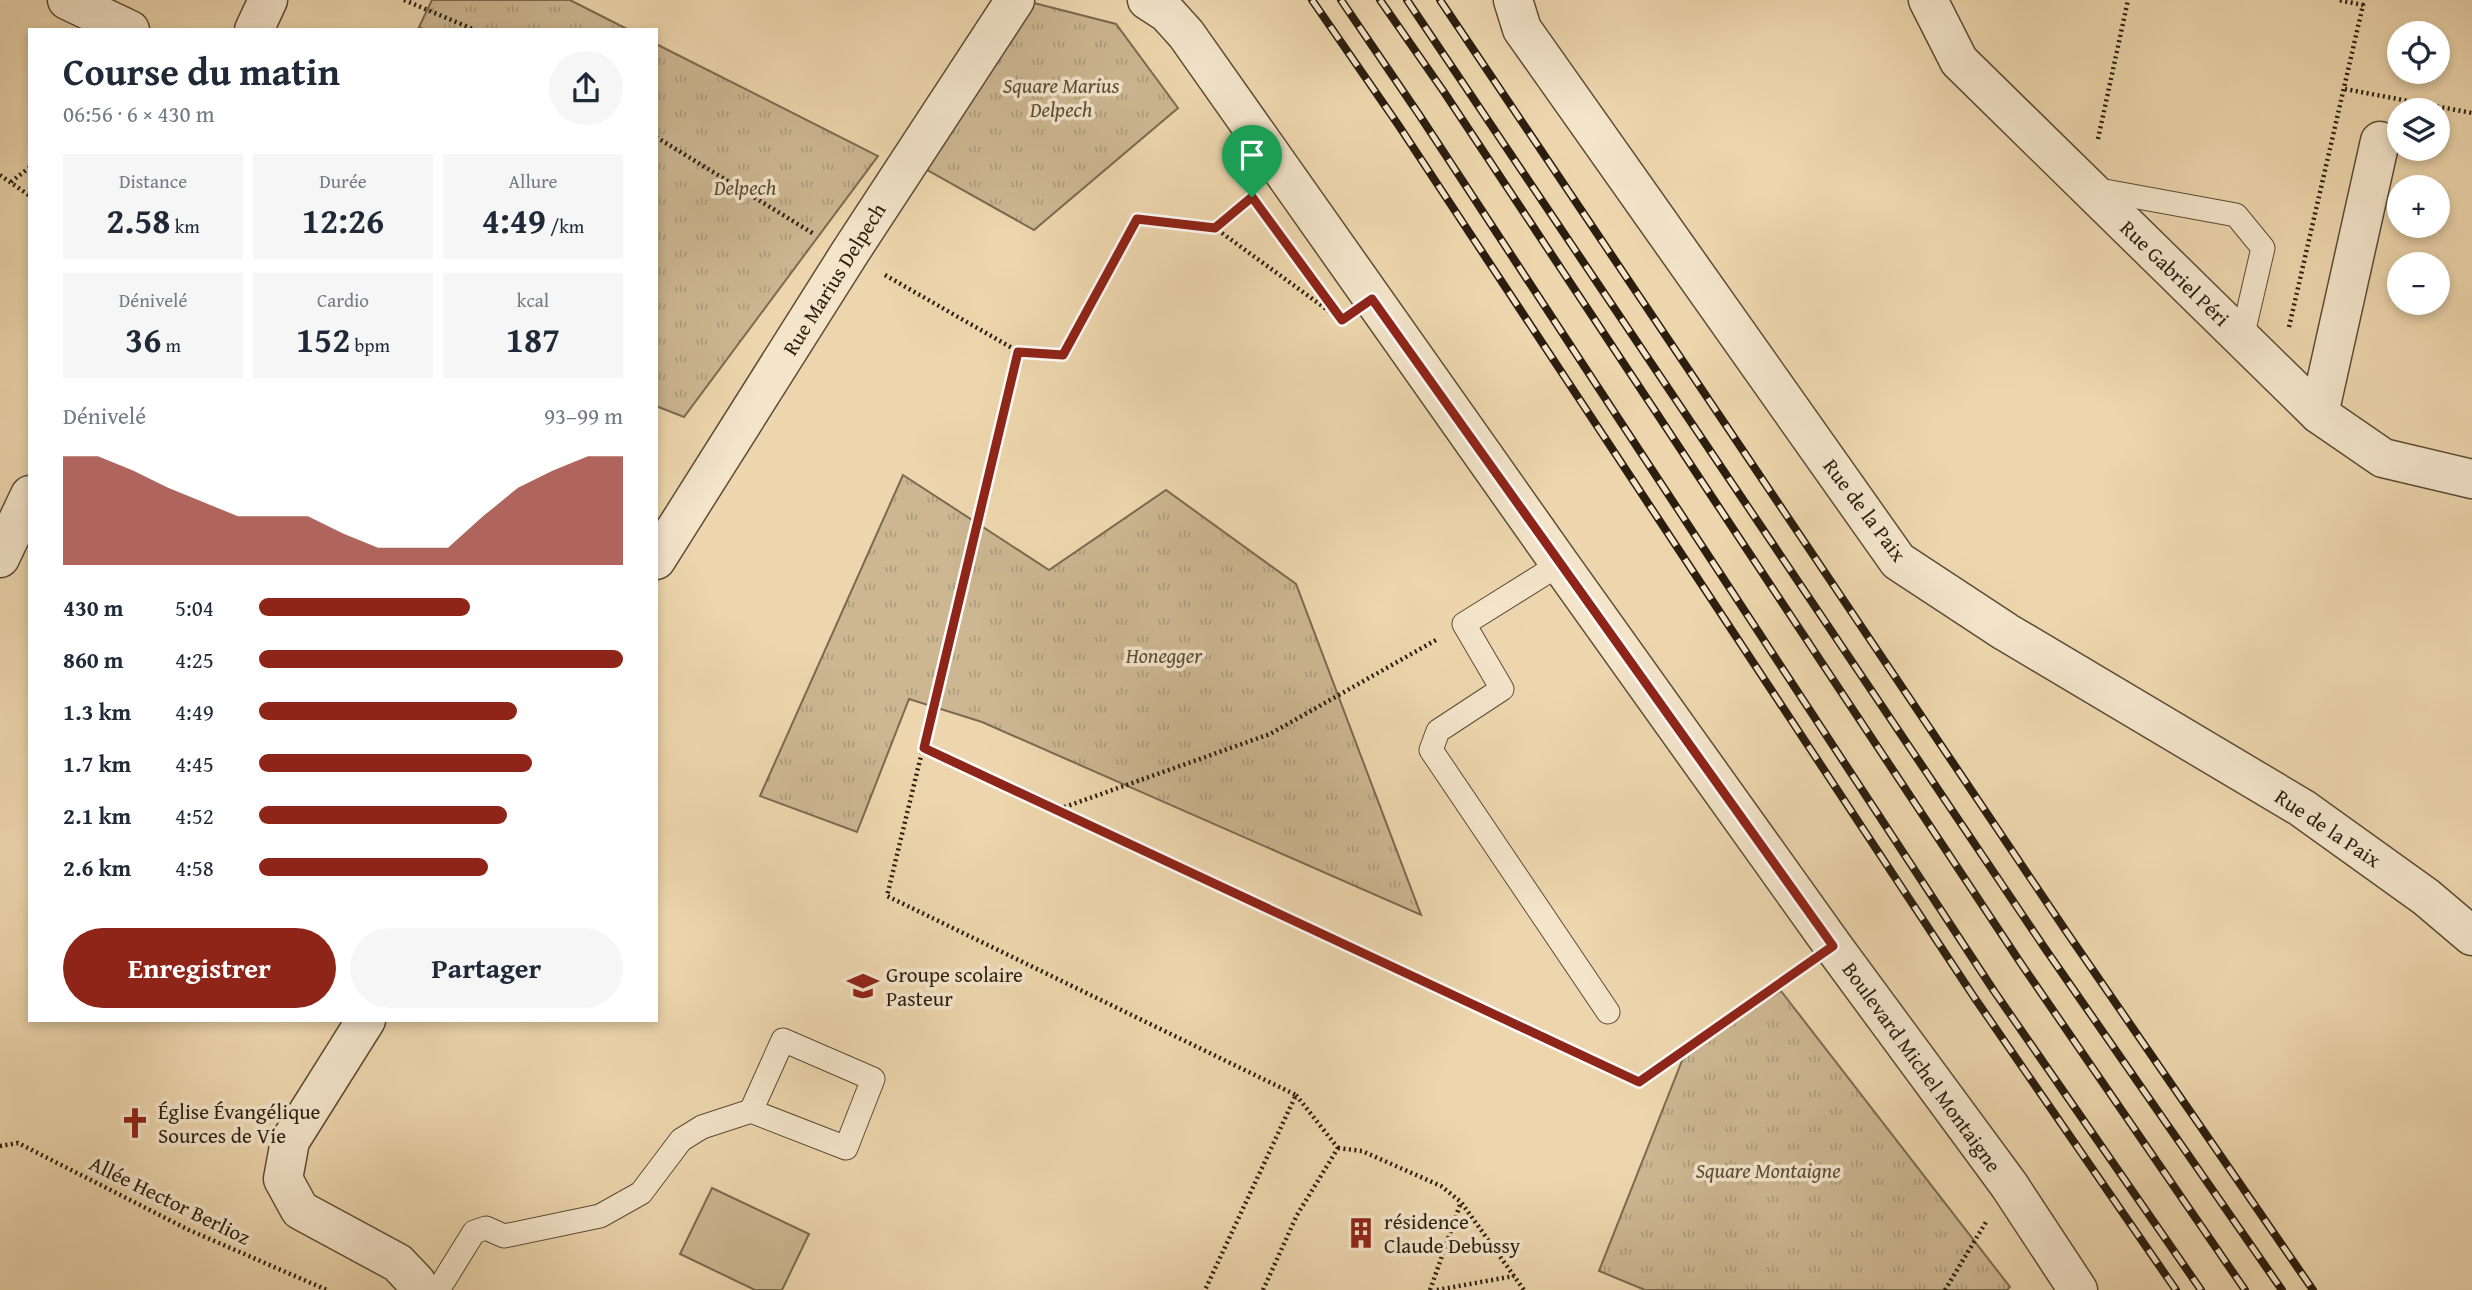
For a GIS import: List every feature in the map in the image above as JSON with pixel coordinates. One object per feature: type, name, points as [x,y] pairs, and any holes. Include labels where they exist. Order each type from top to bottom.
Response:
[{"type":"street","points":[[67,0],[126,28]]},
{"type":"street","points":[[255,28],[268,0]]},
{"type":"street","name":"Rue Marius Delpech","points":[[658,557],[849,254],[1015,0]]},
{"type":"street","name":"Boulevard Michel Montaigne","points":[[1147,0],[1167,13],[1185,34],[1833,946],[2009,1185],[2078,1290]]},
{"type":"street","name":"Rue de la Paix","points":[[1513,0],[1522,29],[1898,561],[2006,632],[2302,808],[2426,897],[2472,936]]},
{"type":"street","name":"Rue Gabriel Péri","points":[[1927,0],[1959,61],[2319,414],[2383,458],[2472,479]]},
{"type":"street","points":[[2319,414],[2380,141]]},
{"type":"street","points":[[0,558],[28,499]]},
{"type":"street","points":[[365,1022],[290,1141],[283,1179],[300,1210],[398,1264],[416,1282],[419,1290]]},
{"type":"lane","points":[[2088,187],[2236,215],[2263,248],[2242,338]]},
{"type":"lane","points":[[1560,564],[1464,624],[1502,689],[1438,731],[1431,750],[1608,1012]]},
{"type":"lane","points":[[438,1290],[474,1232],[486,1228],[504,1236],[600,1216],[641,1193],[681,1140],[702,1126],[751,1111],[846,1148],[873,1079],[783,1040],[751,1111]]},
{"type":"path","points":[[404,0],[470,28]]},
{"type":"path","points":[[2088,187],[2128,0]]},
{"type":"path","points":[[2278,374],[2364,2],[2338,0]]},
{"type":"path","points":[[2344,89],[2472,113]]},
{"type":"path","points":[[658,138],[1018,352],[1063,355],[1137,219],[1215,228],[1342,320]]},
{"type":"path","points":[[11,182],[28,169]]},
{"type":"path","points":[[0,174],[28,195]]},
{"type":"path","points":[[1215,228],[1252,197],[1260,208]]},
{"type":"path","points":[[1325,298],[1342,320]]},
{"type":"path","points":[[1342,320],[1372,299]]},
{"type":"path","points":[[1018,352],[887,896],[1296,1095],[1338,1148],[1362,1151],[1441,1186],[1461,1202],[1524,1290]]},
{"type":"path","points":[[1058,810],[1270,734],[1464,624]]},
{"type":"path","points":[[924,748],[1639,1082],[1833,946]]},
{"type":"path","points":[[1205,1290],[1296,1095]]},
{"type":"path","name":"Allée Hector Berlioz","points":[[0,1146],[18,1143],[189,1230],[327,1290]]},
{"type":"path","points":[[1263,1290],[1297,1215],[1338,1148]]},
{"type":"path","points":[[1945,1290],[2009,1185]]},
{"type":"path","points":[[1430,1290],[1461,1202]]},
{"type":"path","points":[[1437,1290],[1514,1276]]},
{"type":"green space","points":[[432,0],[570,0],[625,28],[421,28],[419,27]]},
{"type":"green space","name":"Square Marius Delpech","points":[[1034,3],[1116,24],[1178,108],[1034,230],[922,167],[970,68]]},
{"type":"green space","name":"Delpech","points":[[658,45],[878,156],[684,417],[658,407]]},
{"type":"green space","name":"Honegger","points":[[903,475],[1049,570],[1166,490],[1296,584],[1421,915],[982,722],[909,699],[857,832],[760,796]]},
{"type":"green space","name":"Square Montaigne","points":[[1781,991],[2010,1287],[2007,1290],[1645,1290],[1599,1271],[1689,1043]]},
{"type":"green space","points":[[712,1188],[809,1234],[782,1290],[755,1290],[680,1254]]},
{"type":"railway","points":[[1312,0],[1399,126],[1974,997],[2176,1290]]},
{"type":"railway","points":[[1341,0],[1420,116],[1994,991],[2201,1290]]},
{"type":"railway","points":[[1380,0],[1444,92],[2022,965],[2245,1290]]},
{"type":"railway","points":[[1407,0],[2044,947],[2282,1290]]},
{"type":"railway","points":[[1440,0],[2066,931],[2313,1290]]},
{"type":"place","name":"Groupe scolaire Pasteur","points":[[863,986]]},
{"type":"place","name":"Église Évangélique Sources de Vie","points":[[135,1123]]},
{"type":"place","name":"résidence Claude Debussy","points":[[1361,1233]]},
{"type":"route","points":[[1252,197],[1342,320],[1372,299],[1833,946],[1639,1082],[924,748],[1018,352],[1063,355],[1137,219],[1215,228],[1252,197]]}]
